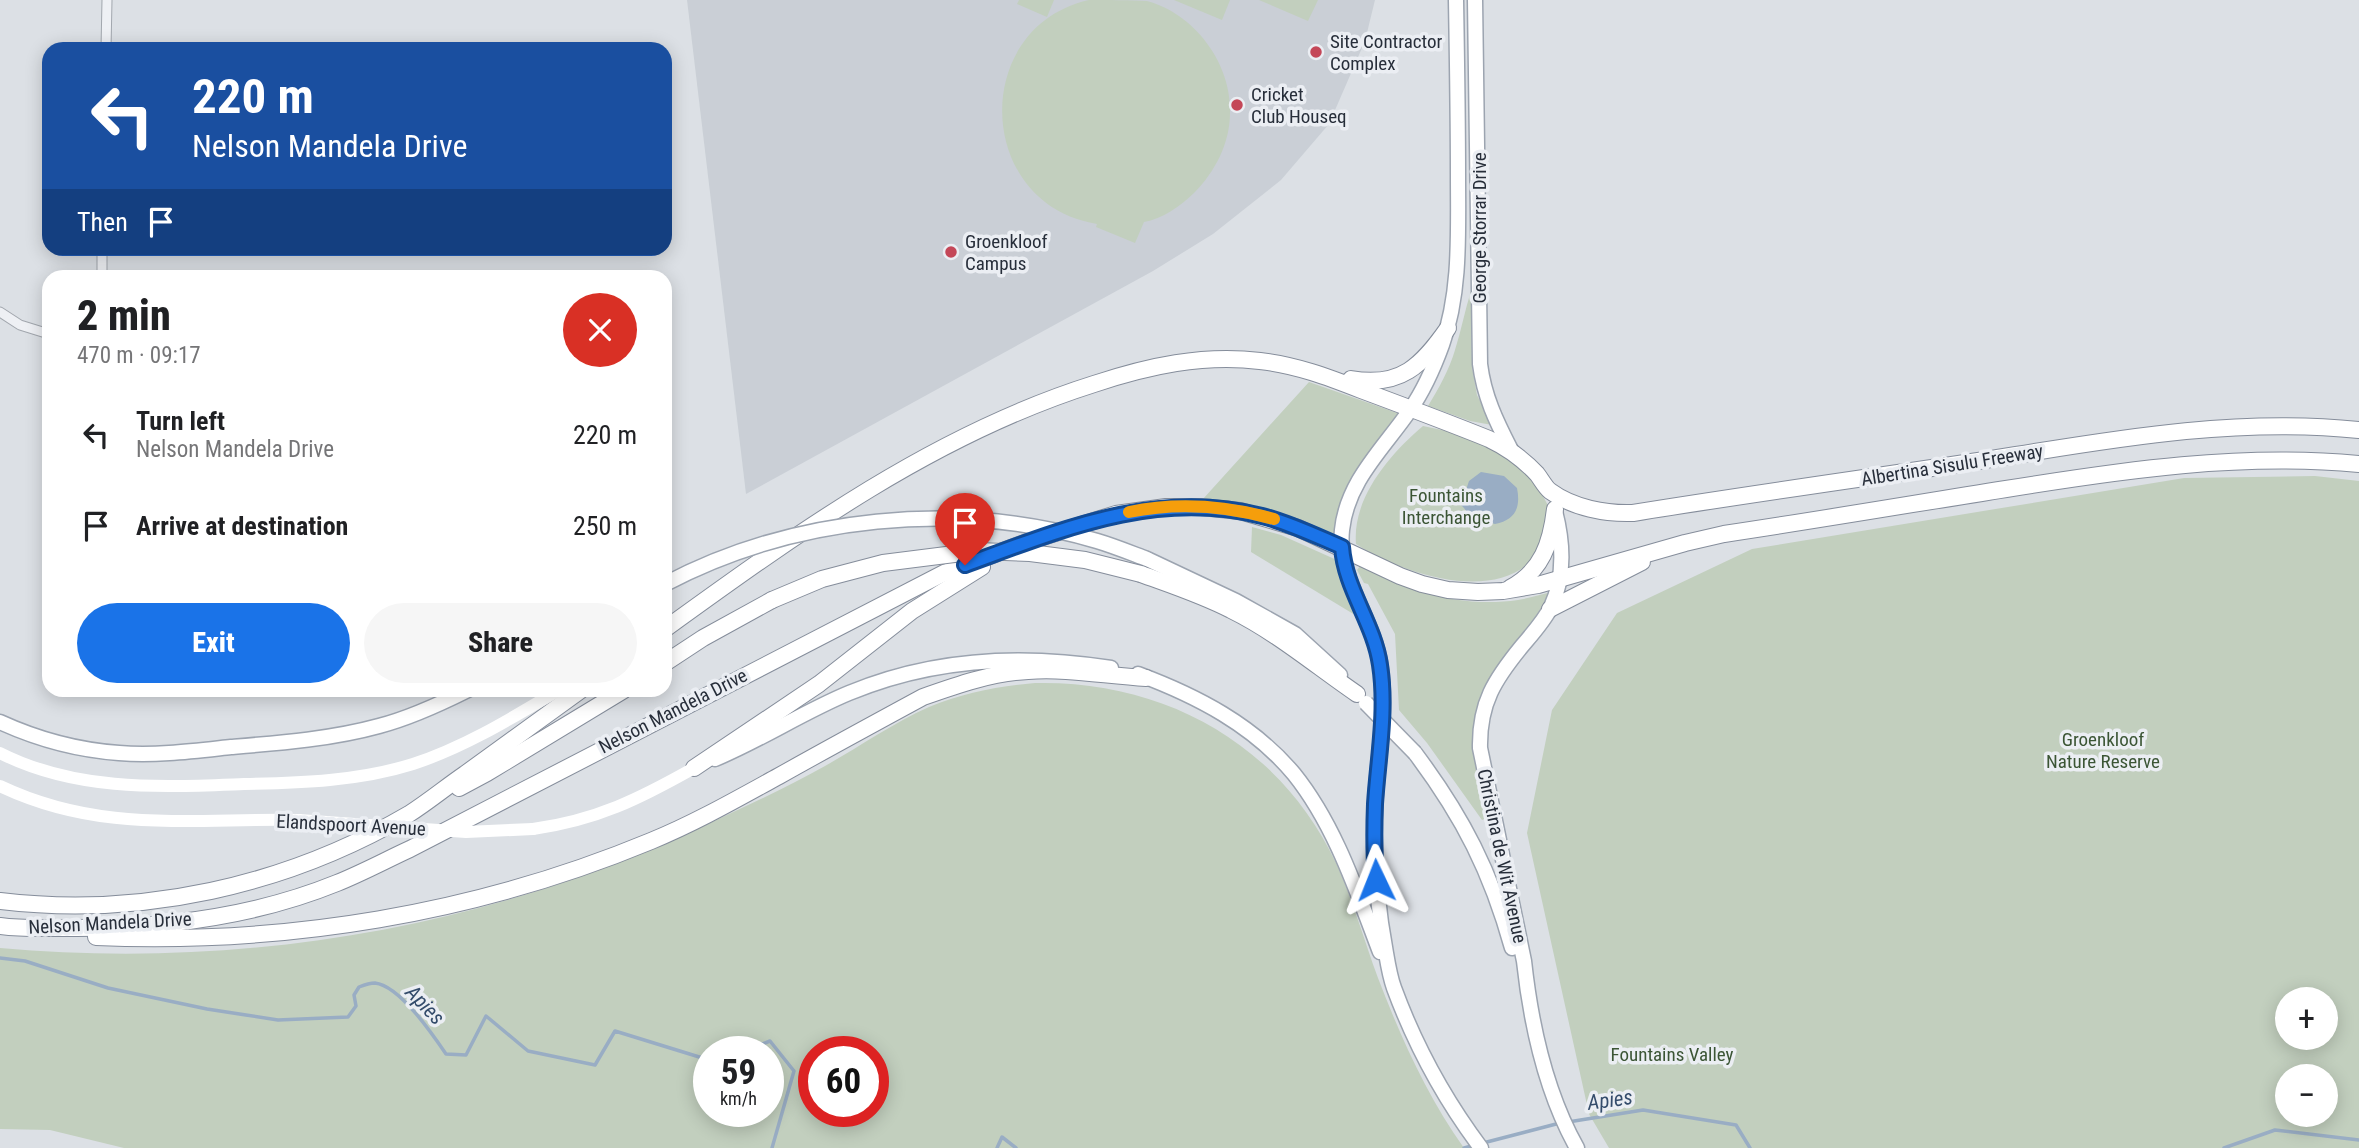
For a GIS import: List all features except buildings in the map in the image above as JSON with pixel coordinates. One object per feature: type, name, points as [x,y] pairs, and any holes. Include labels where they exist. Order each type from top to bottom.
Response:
[{"type":"highway","points":[[672,623],[853,497],[969,433],[1067,392],[1150,368],[1203,359],[1259,361],[1375,382],[1397,376],[1421,363],[1448,328]]},
{"type":"highway","points":[[1325,375],[1511,450],[1538,475],[1550,491]]},
{"type":"highway","name":"Albertina Sisulu Freeway","points":[[1550,491],[1599,512],[1633,513],[2157,434],[2255,425],[2359,430]]},
{"type":"highway","name":"Albertina Sisulu Freeway","points":[[1503,592],[1724,534],[2122,470],[2243,460],[2359,464]]},
{"type":"highway","name":"Nelson Mandela Drive","points":[[7,927],[85,929],[209,918],[272,905],[337,883],[410,849],[944,572],[1085,523],[1133,511],[1201,507],[1262,516],[1342,547]]},
{"type":"highway","points":[[1342,547],[1422,584],[1448,590],[1503,592],[1530,574],[1541,561],[1550,538],[1555,509]]},
{"type":"highway","points":[[694,768],[819,684],[912,611],[964,577],[1030,541]]},
{"type":"highway","points":[[1550,609],[1587,588],[1626,571],[1662,549]]},
{"type":"highway","points":[[672,658],[772,600],[822,579],[883,563],[978,551],[1030,553],[1144,567],[1234,611],[1274,635],[1361,698]]},
{"type":"highway","points":[[7,927],[78,937],[153,940],[316,930],[407,915],[500,894],[576,870],[653,840],[732,802],[923,697],[953,686],[985,677],[1026,671],[1146,678]]},
{"type":"highway","name":"Nelson Mandela Drive","points":[[0,901],[24,904],[113,905],[222,889],[287,871],[350,845],[410,813],[571,697]]},
{"type":"highway","points":[[410,813],[487,773],[612,697]]},
{"type":"main road","name":"George Storrar Drive","points":[[1412,408],[1431,372],[1448,328],[1456,270],[1456,0]]},
{"type":"main road","name":"George Storrar Drive","points":[[1475,0],[1480,364],[1489,407],[1511,450]]},
{"type":"main road","points":[[1393,986],[1384,941],[1375,864],[1375,807],[1381,732],[1380,663],[1367,620],[1346,573],[1342,547],[1345,512],[1352,493],[1412,408]]},
{"type":"main road","points":[[1550,491],[1555,509]]},
{"type":"main road","name":"Christina de Wit Avenue","points":[[1555,509],[1562,545],[1559,579],[1550,609],[1505,667],[1486,698],[1479,733],[1482,768],[1524,961],[1532,1023],[1550,1087],[1574,1144]]},
{"type":"main road","points":[[672,581],[719,560],[771,542],[891,520],[949,519],[1018,525],[1096,541],[1144,567]]},
{"type":"main road","points":[[694,768],[734,751],[847,694],[927,669],[1026,659],[1068,662],[1107,667],[1187,694],[1226,716],[1272,751],[1294,775],[1313,802],[1341,855],[1393,986],[1427,1062],[1450,1104],[1481,1148]]},
{"type":"main road","points":[[0,722],[38,737],[82,748],[131,753],[200,750],[314,737],[378,726],[421,712],[453,697]]},
{"type":"main road","name":"Elandspoort Avenue","points":[[0,753],[68,778],[132,786],[188,787],[340,779],[399,767],[459,746],[547,697]]},
{"type":"main road","points":[[1361,698],[1415,753],[1452,806],[1476,847],[1503,916],[1526,989]]},
{"type":"main road","name":"Elandspoort Avenue","points":[[0,786],[45,804],[92,816],[154,821],[299,820],[466,832],[533,830],[570,823],[615,809],[694,768]]},
{"type":"street","points":[[106,42],[107,0]]},
{"type":"street","points":[[0,312],[20,325],[42,332]]},
{"type":"shaded area","name":"Groenkloof Campus","points":[[687,0],[1375,0],[1365,41],[1329,124],[1281,180],[1213,234],[1153,271],[746,494]]},
{"type":"green space","points":[[1019,0],[1054,0],[1047,17],[1017,4]]},
{"type":"green space","points":[[1089,0],[1147,1],[1181,17],[1207,43],[1217,59],[1229,95],[1227,135],[1215,166],[1202,185],[1183,203],[1164,215],[1144,222],[1135,243],[1096,227],[1097,224],[1057,210],[1027,185],[1009,152],[1002,115],[1007,78],[1022,44],[1050,17]]},
{"type":"green space","points":[[1174,0],[1230,0],[1222,20]]},
{"type":"green space","points":[[1259,0],[1318,0],[1308,21]]},
{"type":"green space","points":[[1471,291],[1472,367],[1477,395],[1492,425],[1470,421],[1428,406],[1453,357]]},
{"type":"green space","points":[[1309,382],[1403,415],[1383,440],[1338,536],[1301,520],[1257,506],[1203,499]]},
{"type":"green space","name":"Fountains Interchange","points":[[1423,426],[1461,434],[1495,449],[1531,474],[1551,511],[1548,530],[1541,551],[1514,573],[1493,580],[1445,579],[1396,565],[1356,544],[1360,510],[1376,478],[1398,450]]},
{"type":"green space","name":"Groenkloof Nature Reserve","points":[[2315,476],[2359,481],[2359,1148],[1609,1148],[1589,1114],[1527,833],[1552,710],[1617,613],[1752,549],[2184,478]]},
{"type":"green space","points":[[1252,527],[1281,535],[1339,561],[1360,618],[1251,552]]},
{"type":"green space","points":[[1360,566],[1416,590],[1456,600],[1497,602],[1555,591],[1495,672],[1484,689],[1477,708],[1475,750],[1489,817],[1482,820],[1427,743],[1399,710],[1395,634],[1368,584],[1364,583],[1357,570]]},
{"type":"green space","points":[[1035,683],[1083,685],[1129,693],[1172,707],[1213,727],[1250,753],[1283,784],[1312,821],[1336,863],[1378,978],[1406,1044],[1438,1108],[1464,1148],[124,1148],[50,1130],[0,1129],[0,948],[92,953],[183,952],[274,946],[365,933],[454,914],[542,890],[628,859],[783,788],[929,707],[995,688]]},
{"type":"water","points":[[1481,472],[1504,476],[1517,488],[1517,507],[1507,520],[1495,524],[1477,521],[1472,519],[1461,505],[1469,481]]},
{"type":"waterway","name":"Apies","points":[[0,958],[25,961],[108,988],[207,1009],[278,1020],[348,1017],[356,1006],[354,995],[359,987],[375,983],[385,986],[405,1002],[446,1054],[466,1055],[486,1016],[528,1051],[595,1065],[615,1031],[693,1055]]},
{"type":"waterway","name":"Apies","points":[[784,1058],[794,1071],[784,1106]]},
{"type":"waterway","name":"Apies","points":[[1568,1122],[1643,1110],[1736,1125],[1750,1148]]},
{"type":"waterway","name":"Apies","points":[[1483,1143],[1560,1123]]},
{"type":"waterway","name":"Apies","points":[[772,1148],[778,1127]]},
{"type":"waterway","name":"Apies","points":[[2224,1148],[2275,1130],[2359,1140]]},
{"type":"waterway","name":"Apies","points":[[997,1148],[1002,1137],[1016,1148]]},
{"type":"waterway","name":"Apies","points":[[1464,1148],[1475,1145]]},
{"type":"slow traffic","points":[[1129,512],[1149,508],[1201,507],[1240,511],[1274,519]]},
{"type":"place","name":"Site Contractor Complex","points":[[1316,52]]},
{"type":"place","name":"Cricket Club Houseq","points":[[1237,105]]},
{"type":"place","name":"Groenkloof Campus","points":[[951,252]]},
{"type":"route","points":[[965,565],[1085,523],[1133,511],[1166,507],[1218,508],[1262,516],[1342,547],[1346,573],[1367,620],[1380,663],[1382,688],[1375,807],[1376,880]]},
{"type":"park label","name":"Fountains Valley","points":[[1672,1054]]}]
